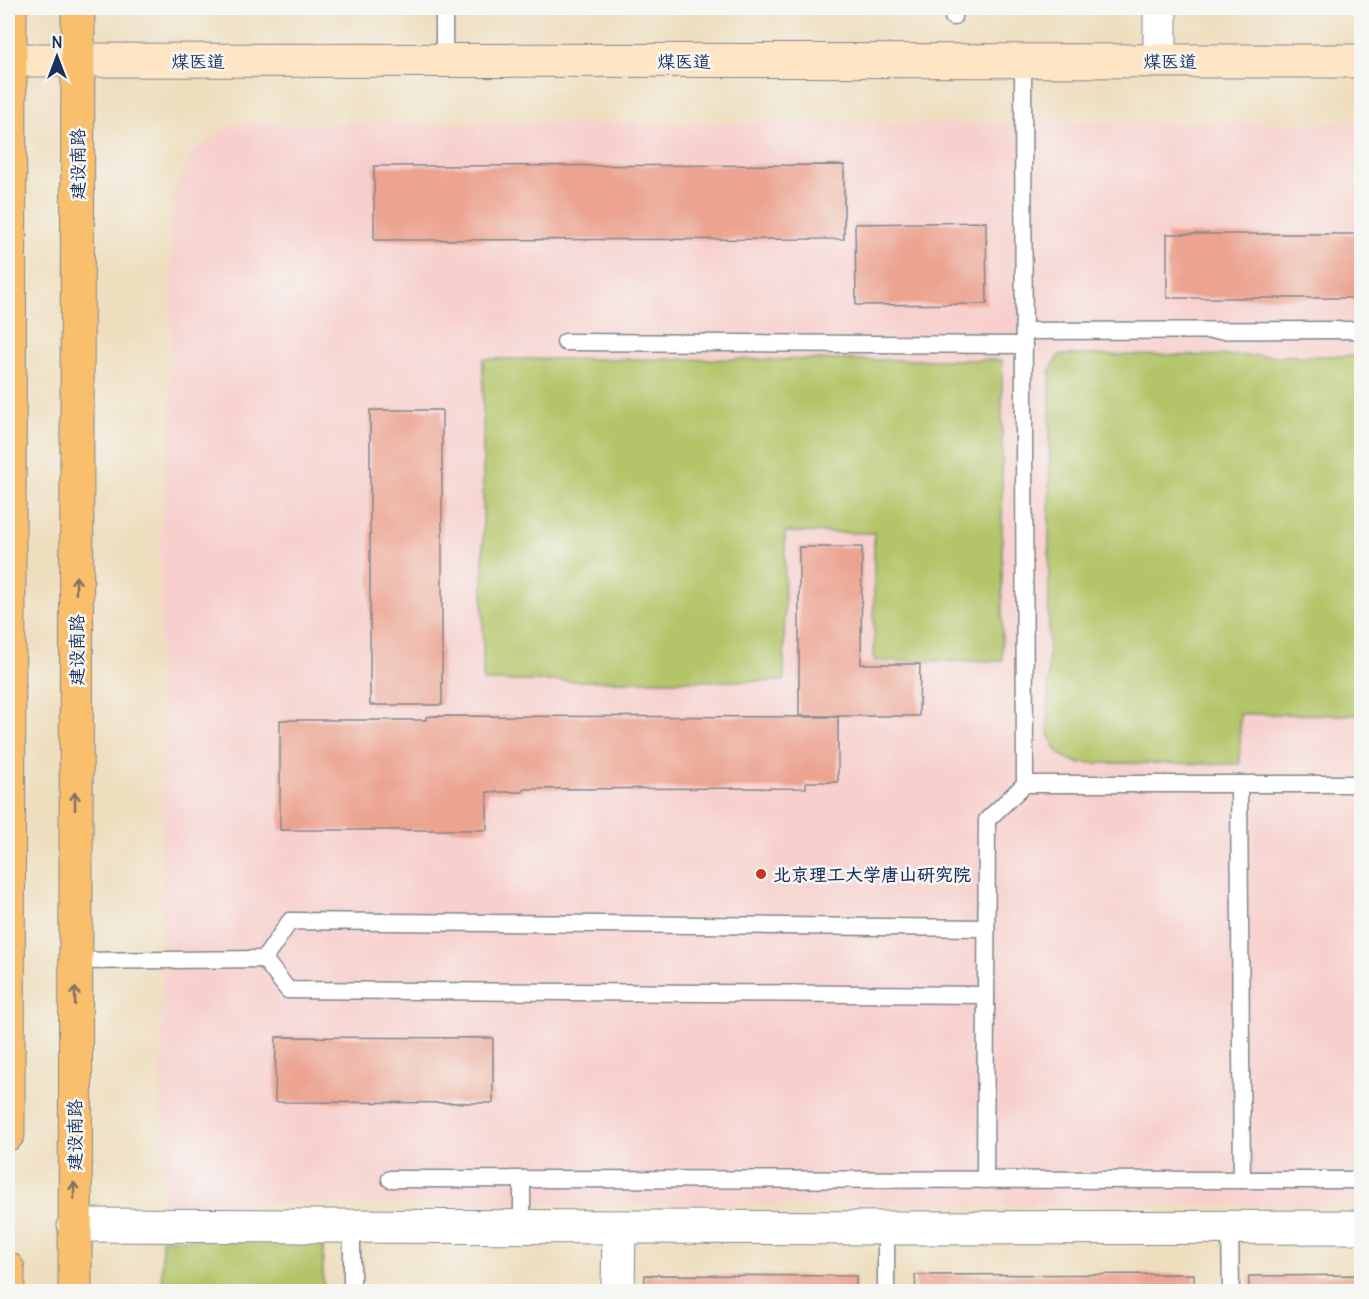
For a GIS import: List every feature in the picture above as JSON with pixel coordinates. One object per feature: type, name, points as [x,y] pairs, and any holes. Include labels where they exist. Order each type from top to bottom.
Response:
[{"type":"main road","points":[[8,1134],[10,8]]},
{"type":"main road","name":"建设南路","points":[[75,1292],[78,8]]},
{"type":"main road","points":[[8,1269],[8,1292]]},
{"type":"street","points":[[1160,8],[1160,60]]},
{"type":"street","name":"煤医道","points":[[9,60],[1362,61]]},
{"type":"street","points":[[74,1225],[1362,1227]]},
{"type":"street","points":[[618,1292],[619,1227]]},
{"type":"lane","points":[[444,8],[444,61]]},
{"type":"lane","points":[[1023,60],[1025,784]]},
{"type":"lane","points":[[566,342],[1024,338],[1362,330]]},
{"type":"lane","points":[[985,1180],[987,820],[1025,784],[1362,784]]},
{"type":"lane","points":[[1239,784],[1242,1180]]},
{"type":"lane","points":[[264,959],[290,921],[986,928]]},
{"type":"lane","points":[[75,961],[264,959]]},
{"type":"lane","points":[[264,959],[288,990],[986,995]]},
{"type":"lane","points":[[390,1179],[1362,1180]]},
{"type":"lane","points":[[522,1179],[522,1226]]},
{"type":"lane","points":[[352,1226],[352,1292]]},
{"type":"lane","points":[[1230,1227],[1231,1292]]},
{"type":"lane","points":[[886,1228],[886,1292]]},
{"type":"shaded area","name":"北京理工大学唐山研究院","points":[[1361,123],[1361,1205],[162,1204],[160,544],[170,425],[172,198],[192,152],[235,124]]},
{"type":"green space","points":[[1059,355],[1361,356],[1361,715],[1240,714],[1240,764],[1079,763],[1058,752],[1052,743],[1048,729],[1050,370]]},
{"type":"green space","points":[[483,359],[1002,360],[1002,661],[874,661],[874,533],[785,532],[784,681],[483,681]]},
{"type":"green space","points":[[162,1239],[323,1239],[323,1291],[162,1291]]},
{"type":"building","points":[[844,165],[844,239],[374,240],[374,166]]},
{"type":"building","points":[[986,222],[987,304],[856,305],[855,224]]},
{"type":"building","points":[[1167,234],[1362,234],[1362,298],[1167,298]]},
{"type":"building","points":[[370,410],[442,410],[442,705],[370,705]]},
{"type":"building","points":[[799,547],[862,547],[861,664],[920,664],[919,716],[799,716]]},
{"type":"building","points":[[426,717],[838,717],[838,782],[806,782],[806,788],[523,789],[523,792],[487,792],[487,830],[280,830],[280,720],[426,720]]},
{"type":"building","points":[[276,1037],[493,1038],[493,1103],[275,1102]]},
{"type":"building","points":[[1194,1274],[1194,1292],[916,1292],[915,1275]]},
{"type":"building","points":[[645,1275],[856,1276],[856,1292],[644,1292]]},
{"type":"building","points":[[1362,1275],[1362,1292],[1249,1292],[1249,1276]]},
{"type":"place","name":"北京理工大学唐山研究院","points":[[761,874]]}]
